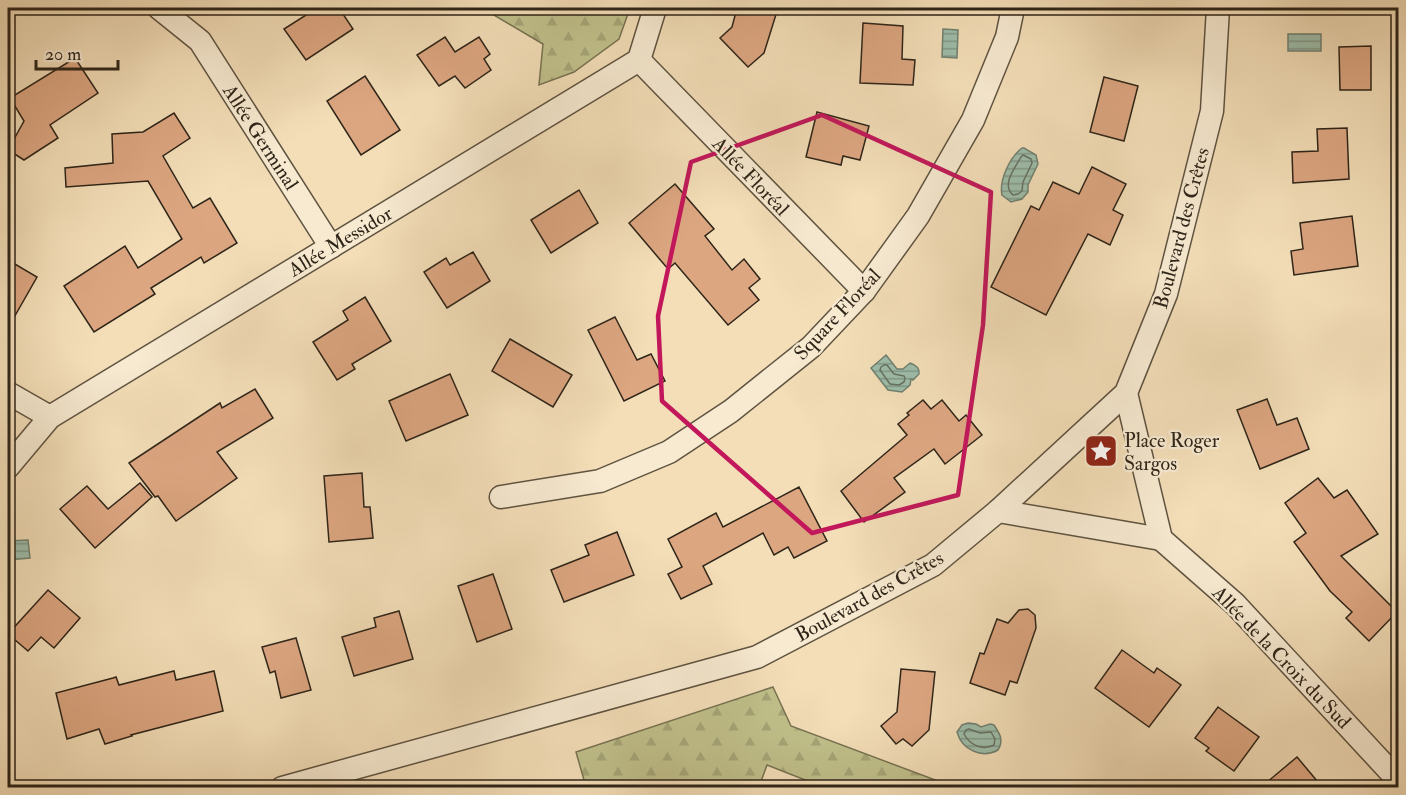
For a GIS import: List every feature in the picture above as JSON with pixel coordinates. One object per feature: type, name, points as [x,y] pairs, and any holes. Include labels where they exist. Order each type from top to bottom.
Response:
[{"type":"street","name":"Allée Germinal","points":[[159,8],[200,41],[331,247]]},
{"type":"street","points":[[639,60],[655,8]]},
{"type":"street","name":"Square Floréal","points":[[501,497],[600,481],[669,452],[731,411],[811,346],[864,291],[918,216],[973,120],[1007,37],[1013,8]]},
{"type":"street","name":"Boulevard des Crêtes","points":[[282,788],[757,657],[933,565],[998,511],[1126,393],[1166,294],[1212,111],[1218,8]]},
{"type":"street","name":"Allée Messidor","points":[[8,467],[50,417],[639,60]]},
{"type":"street","name":"Allée Floréal","points":[[639,60],[864,291]]},
{"type":"street","points":[[8,393],[50,417]]},
{"type":"street","points":[[998,511],[1161,539],[1126,393]]},
{"type":"street","name":"Allée de la Croix du Sud","points":[[1161,539],[1235,604],[1398,780]]},
{"type":"highlighted area","points":[[822,115],[991,192],[983,325],[958,495],[812,533],[662,401],[658,316],[691,162]]},
{"type":"green space","points":[[482,8],[630,8],[619,39],[574,72],[539,85],[543,44]]},
{"type":"green space","points":[[773,687],[791,726],[954,787],[823,787],[767,765],[759,787],[586,787],[576,752]]},
{"type":"water","points":[[943,29],[958,30],[957,58],[942,57]]},
{"type":"water","points":[[1288,34],[1321,34],[1321,51],[1288,51]]},
{"type":"water","points":[[1022,148],[1036,155],[1038,164],[1028,185],[1028,192],[1022,199],[1011,202],[1002,195],[1002,183],[1009,164]]},
{"type":"water","points":[[886,355],[897,369],[903,369],[910,363],[918,368],[919,374],[913,380],[911,379],[910,385],[902,392],[888,390],[871,368]]},
{"type":"water","points":[[28,540],[30,558],[8,560],[8,541]]},
{"type":"water","points":[[968,723],[981,727],[994,725],[1001,743],[998,750],[986,754],[979,753],[963,744],[957,732],[962,725]]},
{"type":"building","points":[[317,8],[339,8],[353,29],[306,60],[284,29]]},
{"type":"building","points":[[737,8],[778,8],[764,53],[748,67],[720,38],[732,27]]},
{"type":"building","points":[[863,23],[903,26],[902,59],[915,60],[913,85],[860,83]]},
{"type":"building","points":[[445,37],[455,52],[479,37],[490,54],[484,59],[491,70],[465,88],[455,76],[439,86],[417,55]]},
{"type":"building","points":[[1371,46],[1371,90],[1340,90],[1339,47]]},
{"type":"building","points":[[75,58],[98,93],[50,125],[58,138],[24,160],[10,151],[8,153],[24,121],[10,98]]},
{"type":"building","points":[[365,76],[400,130],[361,155],[327,101]]},
{"type":"building","points":[[1104,77],[1138,86],[1124,141],[1090,132]]},
{"type":"building","points":[[817,112],[869,126],[860,160],[843,156],[841,165],[806,157]]},
{"type":"building","points":[[174,113],[190,138],[163,156],[193,208],[210,198],[237,243],[204,263],[201,257],[151,288],[155,294],[94,332],[64,286],[125,246],[138,268],[182,239],[148,181],[66,187],[65,168],[113,163],[112,134],[143,132]]},
{"type":"building","points":[[1347,128],[1349,179],[1293,183],[1292,152],[1318,151],[1317,129]]},
{"type":"building","points":[[1092,167],[1126,184],[1113,210],[1123,215],[1110,245],[1088,234],[1046,315],[991,287],[1031,206],[1039,210],[1053,182],[1079,194]]},
{"type":"building","points":[[675,184],[714,229],[705,236],[732,270],[744,259],[760,279],[749,288],[759,300],[728,325],[675,263],[668,269],[629,223]]},
{"type":"building","points":[[579,190],[598,223],[551,253],[531,220]]},
{"type":"building","points":[[1352,216],[1358,266],[1294,275],[1291,251],[1303,249],[1300,223]]},
{"type":"building","points":[[473,252],[490,281],[447,308],[424,272],[446,258],[450,265]]},
{"type":"building","points":[[8,260],[37,277],[8,328]]},
{"type":"building","points":[[365,297],[391,341],[352,364],[355,369],[337,380],[313,342],[348,320],[343,311]]},
{"type":"building","points":[[615,317],[637,360],[651,354],[665,381],[624,401],[588,330]]},
{"type":"building","points":[[510,339],[572,375],[553,407],[492,371]]},
{"type":"building","points":[[450,374],[468,415],[406,441],[389,401]]},
{"type":"building","points":[[255,389],[273,418],[217,452],[237,478],[176,521],[129,463],[220,403],[222,408]]},
{"type":"building","points":[[1267,399],[1277,425],[1297,418],[1309,449],[1260,469],[1237,410]]},
{"type":"building","points":[[923,400],[931,409],[942,400],[959,421],[966,415],[982,435],[945,464],[934,449],[894,478],[905,492],[864,522],[841,491],[907,435],[898,424]]},
{"type":"building","points":[[362,473],[364,507],[370,507],[373,538],[329,542],[324,476]]},
{"type":"building","points":[[1318,478],[1334,498],[1347,490],[1378,534],[1341,556],[1397,612],[1369,641],[1346,618],[1352,612],[1330,591],[1294,542],[1306,533],[1285,503]]},
{"type":"building","points":[[140,483],[152,497],[95,548],[60,509],[87,486],[108,509]]},
{"type":"building","points":[[799,487],[827,541],[794,558],[788,547],[774,555],[763,533],[703,566],[712,584],[681,599],[668,574],[682,567],[668,539],[716,513],[723,527]]},
{"type":"building","points":[[617,532],[634,575],[564,602],[551,570],[589,555],[585,545]]},
{"type":"building","points":[[493,574],[512,629],[477,642],[458,586]]},
{"type":"building","points":[[48,590],[80,618],[54,648],[41,637],[28,651],[8,634]]},
{"type":"building","points":[[1028,609],[1035,615],[1036,628],[1017,683],[1010,681],[1005,695],[970,683],[980,653],[984,654],[997,619],[1008,623],[1019,610]]},
{"type":"building","points":[[399,611],[413,659],[354,676],[342,637],[376,627],[374,618]]},
{"type":"building","points":[[296,638],[311,690],[281,698],[275,671],[270,673],[262,647]]},
{"type":"building","points":[[1122,650],[1154,673],[1157,668],[1181,685],[1149,727],[1095,688]]},
{"type":"building","points":[[901,669],[935,672],[929,730],[912,746],[903,739],[896,744],[881,726],[897,712]]},
{"type":"building","points":[[174,671],[176,680],[214,671],[223,711],[105,744],[99,729],[67,739],[56,693],[116,677],[119,685]]},
{"type":"building","points":[[1218,707],[1259,737],[1234,771],[1206,751],[1209,748],[1195,738]]},
{"type":"building","points":[[1297,757],[1323,788],[1260,788]]},
{"type":"place","name":"Place Roger Sargos","points":[[1101,451]]}]
